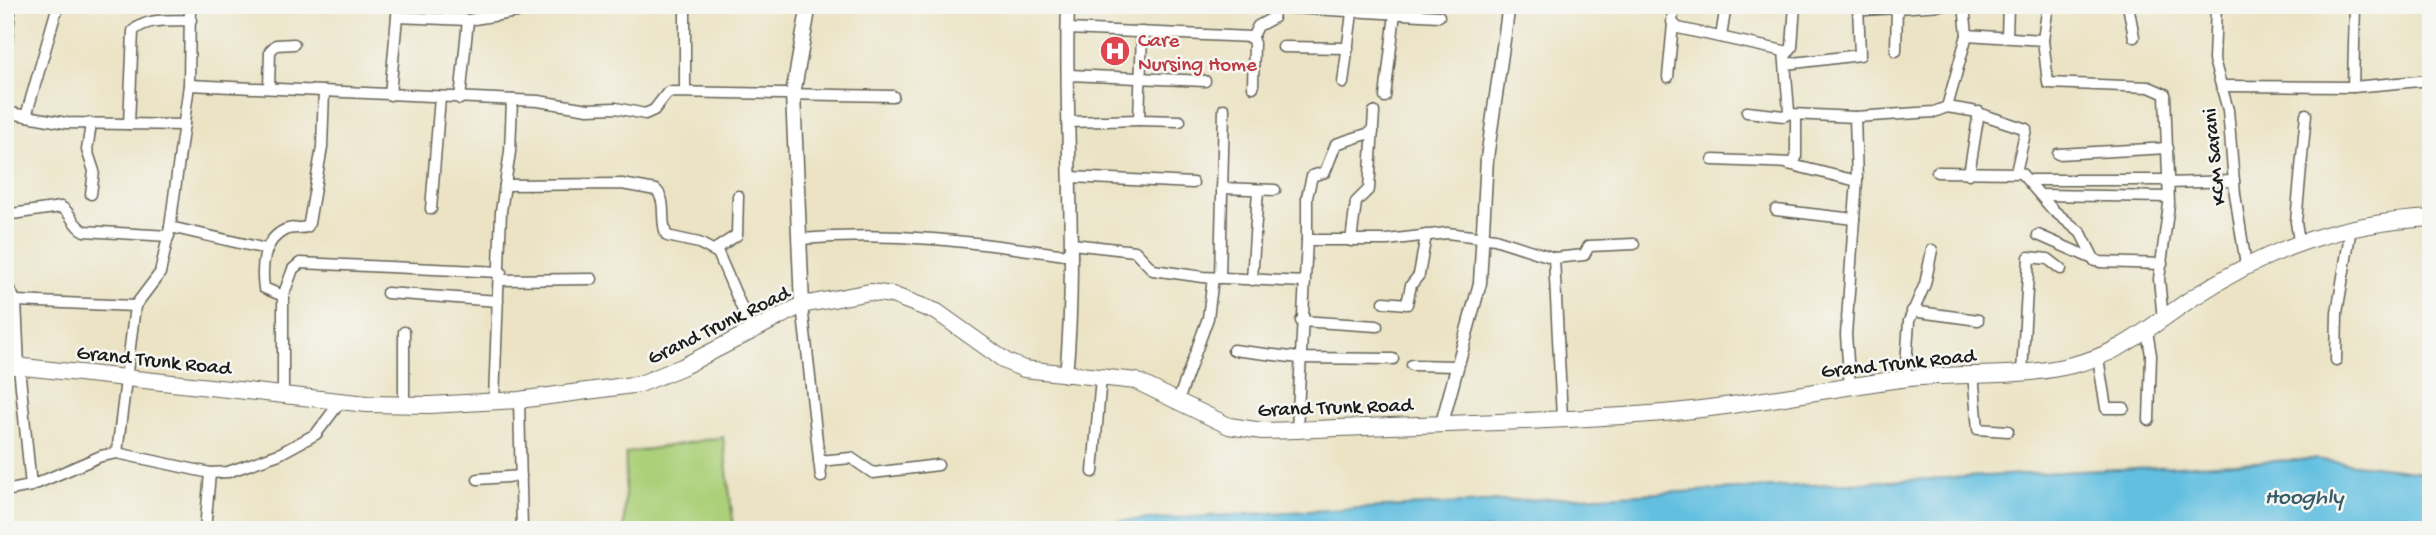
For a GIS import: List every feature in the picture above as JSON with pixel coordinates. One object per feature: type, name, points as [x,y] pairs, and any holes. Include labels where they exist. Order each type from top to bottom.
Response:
[{"type":"main road","points":[[802,305],[793,94],[809,5]]},
{"type":"main road","name":"Grand Trunk Road","points":[[12,366],[341,401],[404,405],[519,400],[640,384],[682,367],[802,305],[853,293],[892,295],[937,312],[1007,362],[1024,369],[1148,385],[1235,428],[1297,430],[1653,414],[1905,379],[2022,373],[2098,358],[2126,346],[2246,265],[2299,241],[2351,228],[2431,218]]},
{"type":"street","points":[[26,116],[58,5]]},
{"type":"street","points":[[117,453],[135,306],[160,273],[169,232],[189,85],[190,5]]},
{"type":"street","points":[[390,95],[398,5]]},
{"type":"street","points":[[397,18],[468,20],[517,12],[524,5]]},
{"type":"street","points":[[685,5],[685,91]]},
{"type":"street","points":[[1066,376],[1072,317],[1068,5]]},
{"type":"street","points":[[1442,423],[1478,296],[1487,158],[1509,5]]},
{"type":"street","points":[[1668,77],[1674,5]]},
{"type":"street","points":[[1721,37],[1726,5]]},
{"type":"street","points":[[1786,60],[1792,47],[1796,5]]},
{"type":"street","points":[[1786,60],[1859,56],[1862,7],[1941,5]]},
{"type":"street","points":[[1947,107],[1967,35],[1964,5]]},
{"type":"street","points":[[2007,37],[2008,5]]},
{"type":"street","points":[[2048,5],[2043,40],[2048,83],[2149,87],[2162,91],[2167,102],[2168,197],[2159,288],[2163,320]]},
{"type":"street","points":[[2128,5],[2134,37]]},
{"type":"street","name":"KCM Sarani","points":[[2216,5],[2214,60],[2228,110],[2234,181],[2246,265]]},
{"type":"street","points":[[2353,87],[2355,5]]},
{"type":"street","points":[[1253,87],[1252,38],[1258,26],[1273,18],[1276,6],[1396,9],[1439,16]]},
{"type":"street","points":[[5,7],[10,11],[5,58]]},
{"type":"street","points":[[1896,51],[1897,7]]},
{"type":"street","points":[[1343,83],[1352,8]]},
{"type":"street","points":[[1385,97],[1396,9]]},
{"type":"street","points":[[130,124],[133,31],[141,23],[151,21],[191,20]]},
{"type":"street","points":[[460,99],[468,20]]},
{"type":"street","points":[[1673,24],[1678,28],[1781,49],[1786,60],[1796,159],[1788,164]]},
{"type":"street","points":[[1068,29],[1252,38]]},
{"type":"street","points":[[1139,120],[1142,32]]},
{"type":"street","points":[[1967,35],[2043,40]]},
{"type":"street","points":[[269,88],[270,51],[276,45],[294,44]]},
{"type":"street","points":[[1283,47],[1348,48]]},
{"type":"street","points":[[1069,75],[1140,76],[1205,81]]},
{"type":"street","points":[[2223,86],[2353,87],[2431,80]]},
{"type":"street","points":[[189,85],[564,103],[588,109],[615,108],[645,114],[654,110],[668,92],[893,96]]},
{"type":"street","points":[[283,296],[264,288],[266,249],[271,240],[285,230],[302,228],[309,223],[321,147],[324,90]]},
{"type":"street","points":[[431,209],[440,97]]},
{"type":"street","points":[[494,401],[500,211],[505,185],[512,100]]},
{"type":"street","points":[[1746,112],[1783,116],[1793,114],[1855,117],[1934,113],[1947,107],[1979,113],[2026,129],[2016,172]]},
{"type":"street","points":[[1178,401],[1208,318],[1217,278],[1224,109]]},
{"type":"street","points":[[5,112],[91,124],[184,125]]},
{"type":"street","points":[[1351,241],[1356,202],[1369,189],[1374,112]]},
{"type":"street","points":[[1969,174],[1979,113]]},
{"type":"street","points":[[2299,241],[2296,222],[2305,114]]},
{"type":"street","points":[[1850,387],[1846,335],[1857,181],[1855,117]]},
{"type":"street","points":[[1070,122],[1180,121]]},
{"type":"street","points":[[91,124],[87,150],[94,171],[91,194]]},
{"type":"street","points":[[1297,430],[1298,358],[1305,282],[1307,198],[1312,176],[1325,172],[1336,144],[1373,132]]},
{"type":"street","points":[[2057,154],[2168,148]]},
{"type":"street","points":[[1713,159],[1788,164],[1857,181]]},
{"type":"street","points":[[1937,172],[2016,172],[2029,180],[2053,210],[2081,233],[2095,261]]},
{"type":"street","points":[[1071,177],[1193,184]]},
{"type":"street","points":[[2029,180],[2234,181]]},
{"type":"street","points":[[505,185],[622,184],[656,190],[661,193],[663,223],[667,236],[699,243],[714,250],[726,268],[751,329]]},
{"type":"street","points":[[1222,188],[1275,190]]},
{"type":"street","points":[[1252,280],[1258,190]]},
{"type":"street","points":[[2041,195],[2168,197]]},
{"type":"street","points":[[714,250],[737,235],[738,197]]},
{"type":"street","points":[[5,215],[61,207],[67,211],[78,228],[84,231],[169,232],[266,249]]},
{"type":"street","points":[[1776,210],[1854,219]]},
{"type":"street","points":[[2336,360],[2337,313],[2351,228]]},
{"type":"street","points":[[1307,240],[1351,241],[1447,233],[1482,237],[1554,258],[1584,255],[1589,246],[1634,244]]},
{"type":"street","points":[[800,239],[861,234],[910,235],[1072,250],[1135,251],[1153,270],[1217,278],[1305,282]]},
{"type":"street","points":[[1384,302],[1406,305],[1408,302],[1410,285],[1419,275],[1426,235]]},
{"type":"street","points":[[2038,235],[2095,261],[2162,264]]},
{"type":"street","points":[[1905,379],[1912,311],[1925,284],[1933,250]]},
{"type":"street","points":[[2022,373],[2029,257],[2048,259],[2061,269]]},
{"type":"street","points":[[1554,258],[1562,418]]},
{"type":"street","points":[[282,395],[283,296],[293,269],[300,263],[592,279]]},
{"type":"street","points":[[5,283],[16,301],[12,366],[32,486]]},
{"type":"street","points":[[387,293],[498,302]]},
{"type":"street","points":[[16,301],[135,306]]},
{"type":"street","points":[[802,305],[821,477]]},
{"type":"street","points":[[1912,311],[1978,320]]},
{"type":"street","points":[[1301,321],[1377,326]]},
{"type":"street","points":[[2147,331],[2151,355],[2149,420]]},
{"type":"street","points":[[404,332],[404,405]]},
{"type":"street","points":[[1233,351],[1298,358],[1393,359]]},
{"type":"street","points":[[2098,358],[2106,408],[2124,408]]},
{"type":"street","points":[[1412,365],[1457,366]]},
{"type":"street","points":[[1973,374],[1978,429],[2008,431]]},
{"type":"street","points":[[1093,472],[1101,377]]},
{"type":"street","points":[[519,400],[522,530]]},
{"type":"street","points":[[5,491],[32,486],[85,462],[117,453],[210,473],[248,467],[316,433],[341,401]]},
{"type":"street","points":[[819,461],[851,458],[873,473],[938,465]]},
{"type":"street","points":[[205,530],[210,473]]},
{"type":"street","points":[[478,479],[521,476]]},
{"type":"green space","points":[[723,437],[734,530],[624,530],[626,453]]},
{"type":"water","name":"Hooghly","points":[[2313,459],[2431,473],[2431,530],[945,530]]},
{"type":"place","name":"Care Nursing Home","points":[[1115,51]]}]
